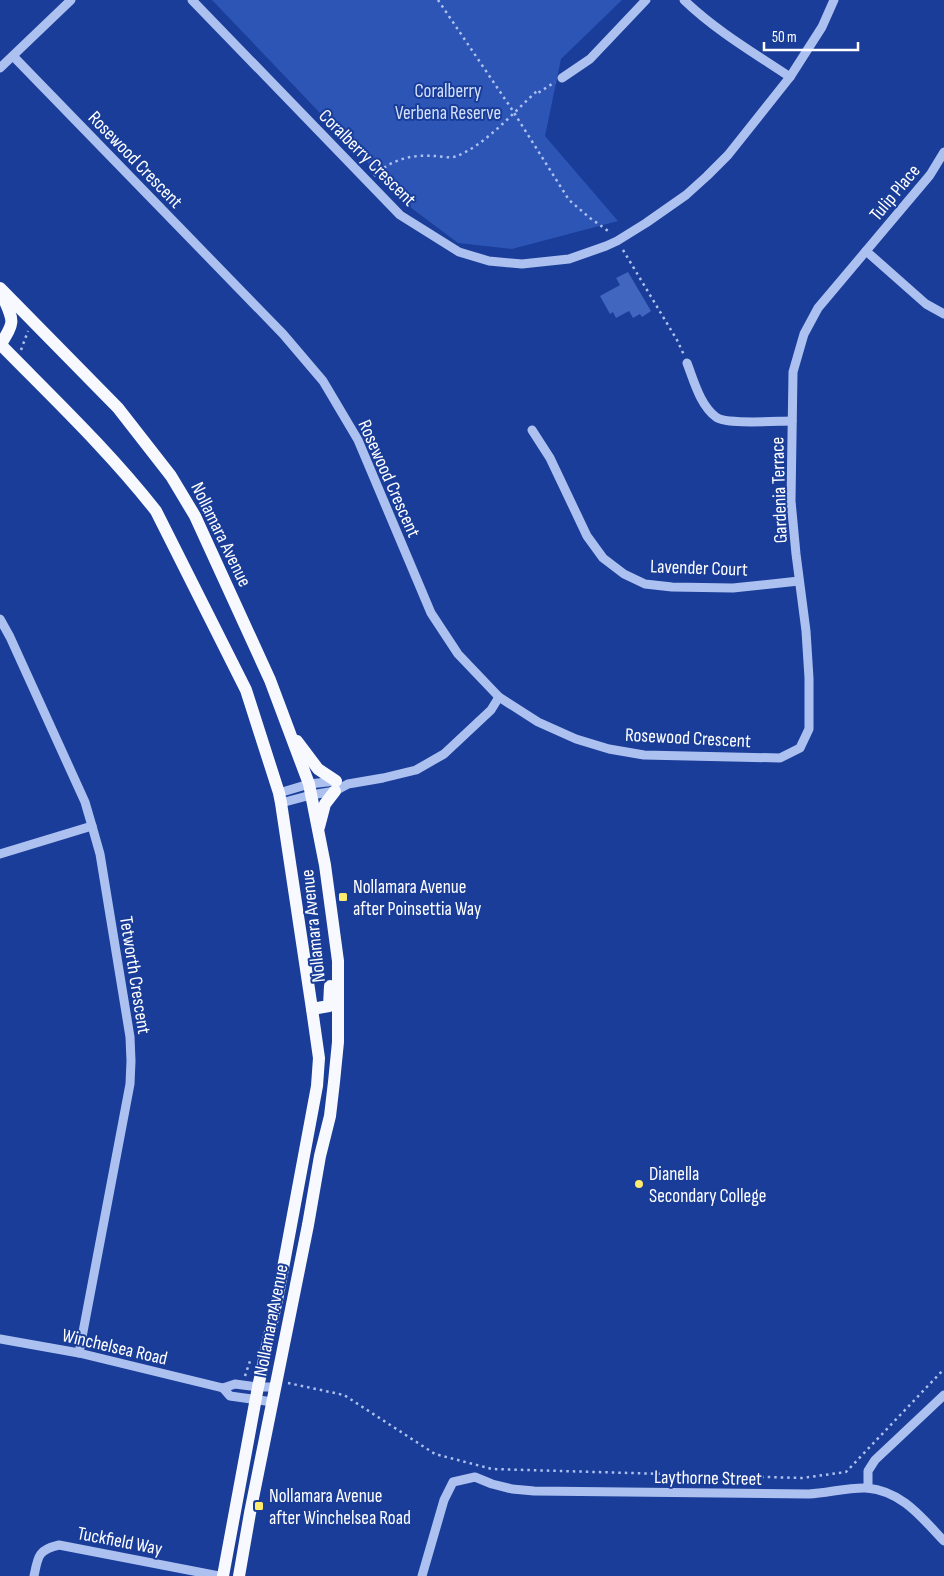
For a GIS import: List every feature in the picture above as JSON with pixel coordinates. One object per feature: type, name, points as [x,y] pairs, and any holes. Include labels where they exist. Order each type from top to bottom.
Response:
[{"type":"main road","name":"Nollamara Avenue","points":[[0,289],[29,323],[118,408],[171,476],[195,516],[270,680],[310,790],[325,865],[338,961],[338,1042],[330,1116],[320,1156],[281,1385],[273,1402],[239,1576]]},
{"type":"main road","points":[[0,289],[12,317],[11,327],[0,344]]},
{"type":"main road","name":"Nollamara Avenue","points":[[0,344],[107,453],[156,510],[246,690],[280,798],[312,1009],[318,1058],[317,1086],[255,1400],[224,1576]]},
{"type":"main road","points":[[288,729],[318,769],[340,785],[325,804],[318,830]]},
{"type":"main road","points":[[312,1009],[330,1004],[332,965],[336,947]]},
{"type":"street","points":[[0,68],[71,0]]},
{"type":"street","name":"Coralberry Crescent","points":[[192,0],[400,215],[458,252],[489,261],[522,264],[569,259],[617,241],[686,194],[708,176],[728,155],[790,77],[822,27],[834,0]]},
{"type":"street","points":[[562,78],[590,59],[646,0]]},
{"type":"street","points":[[684,0],[698,14],[731,38],[790,77]]},
{"type":"street","name":"Rosewood Crescent","points":[[13,56],[282,334],[322,381],[358,440],[431,613],[458,654],[499,697],[538,722],[576,739],[644,755],[780,758],[800,748]]},
{"type":"street","name":"Tulip Place","points":[[866,251],[930,175],[944,152]]},
{"type":"street","points":[[866,251],[926,304],[944,314]]},
{"type":"street","name":"Gardenia Terrace","points":[[800,748],[809,729],[809,678],[806,631],[791,501],[793,372],[804,334],[818,308],[866,251]]},
{"type":"street","points":[[687,363],[705,406],[717,419],[737,422],[792,421]]},
{"type":"street","name":"Lavender Court","points":[[532,430],[550,458],[587,536],[603,558],[624,574],[645,584],[672,587],[732,588],[799,581]]},
{"type":"street","name":"Tetworth Crescent","points":[[0,619],[85,802],[100,854],[130,1037],[132,1061],[130,1084],[79,1353]]},
{"type":"street","points":[[280,798],[310,790],[383,778],[416,770],[444,754],[491,710],[499,697]]},
{"type":"street","points":[[0,854],[92,826]]},
{"type":"street","name":"Winchelsea Road","points":[[0,1339],[79,1353],[223,1388],[235,1384],[258,1387],[281,1385]]},
{"type":"street","name":"Winchelsea Road","points":[[223,1388],[230,1396],[273,1402]]},
{"type":"street","points":[[868,1488],[868,1471],[875,1460],[944,1396]]},
{"type":"street","name":"Laythorne Street","points":[[422,1576],[444,1500],[453,1482],[475,1477],[512,1489],[534,1491],[809,1494],[868,1488],[890,1494],[912,1506],[944,1541]]},
{"type":"street","name":"Tuckfield Way","points":[[34,1576],[41,1552],[47,1548],[59,1545],[219,1576]]},
{"type":"path","points":[[438,0],[569,200],[590,218],[613,233]]},
{"type":"path","points":[[368,182],[382,169],[405,158],[429,156],[455,157],[481,142],[537,92],[562,78]]},
{"type":"path","points":[[623,250],[677,340],[687,363]]},
{"type":"path","points":[[21,351],[29,323]]},
{"type":"path","points":[[281,1385],[344,1395],[435,1454],[492,1469],[802,1478],[846,1472],[944,1369]]},
{"type":"green space","name":"Coralberry Verbena Reserve","points":[[212,0],[622,0],[561,59],[545,136],[618,221],[512,249],[458,243],[410,207]]},
{"type":"building","points":[[628,272],[651,311],[642,317],[640,314],[633,318],[629,311],[616,318],[613,312],[610,314],[600,296],[620,285],[616,278]]},
{"type":"place","name":"Nollamara Avenue after Poinsettia Way","points":[[343,897]]},
{"type":"place","name":"Dianella Secondary College","points":[[639,1184]]},
{"type":"place","name":"Nollamara Avenue after Winchelsea Road","points":[[259,1506]]}]
